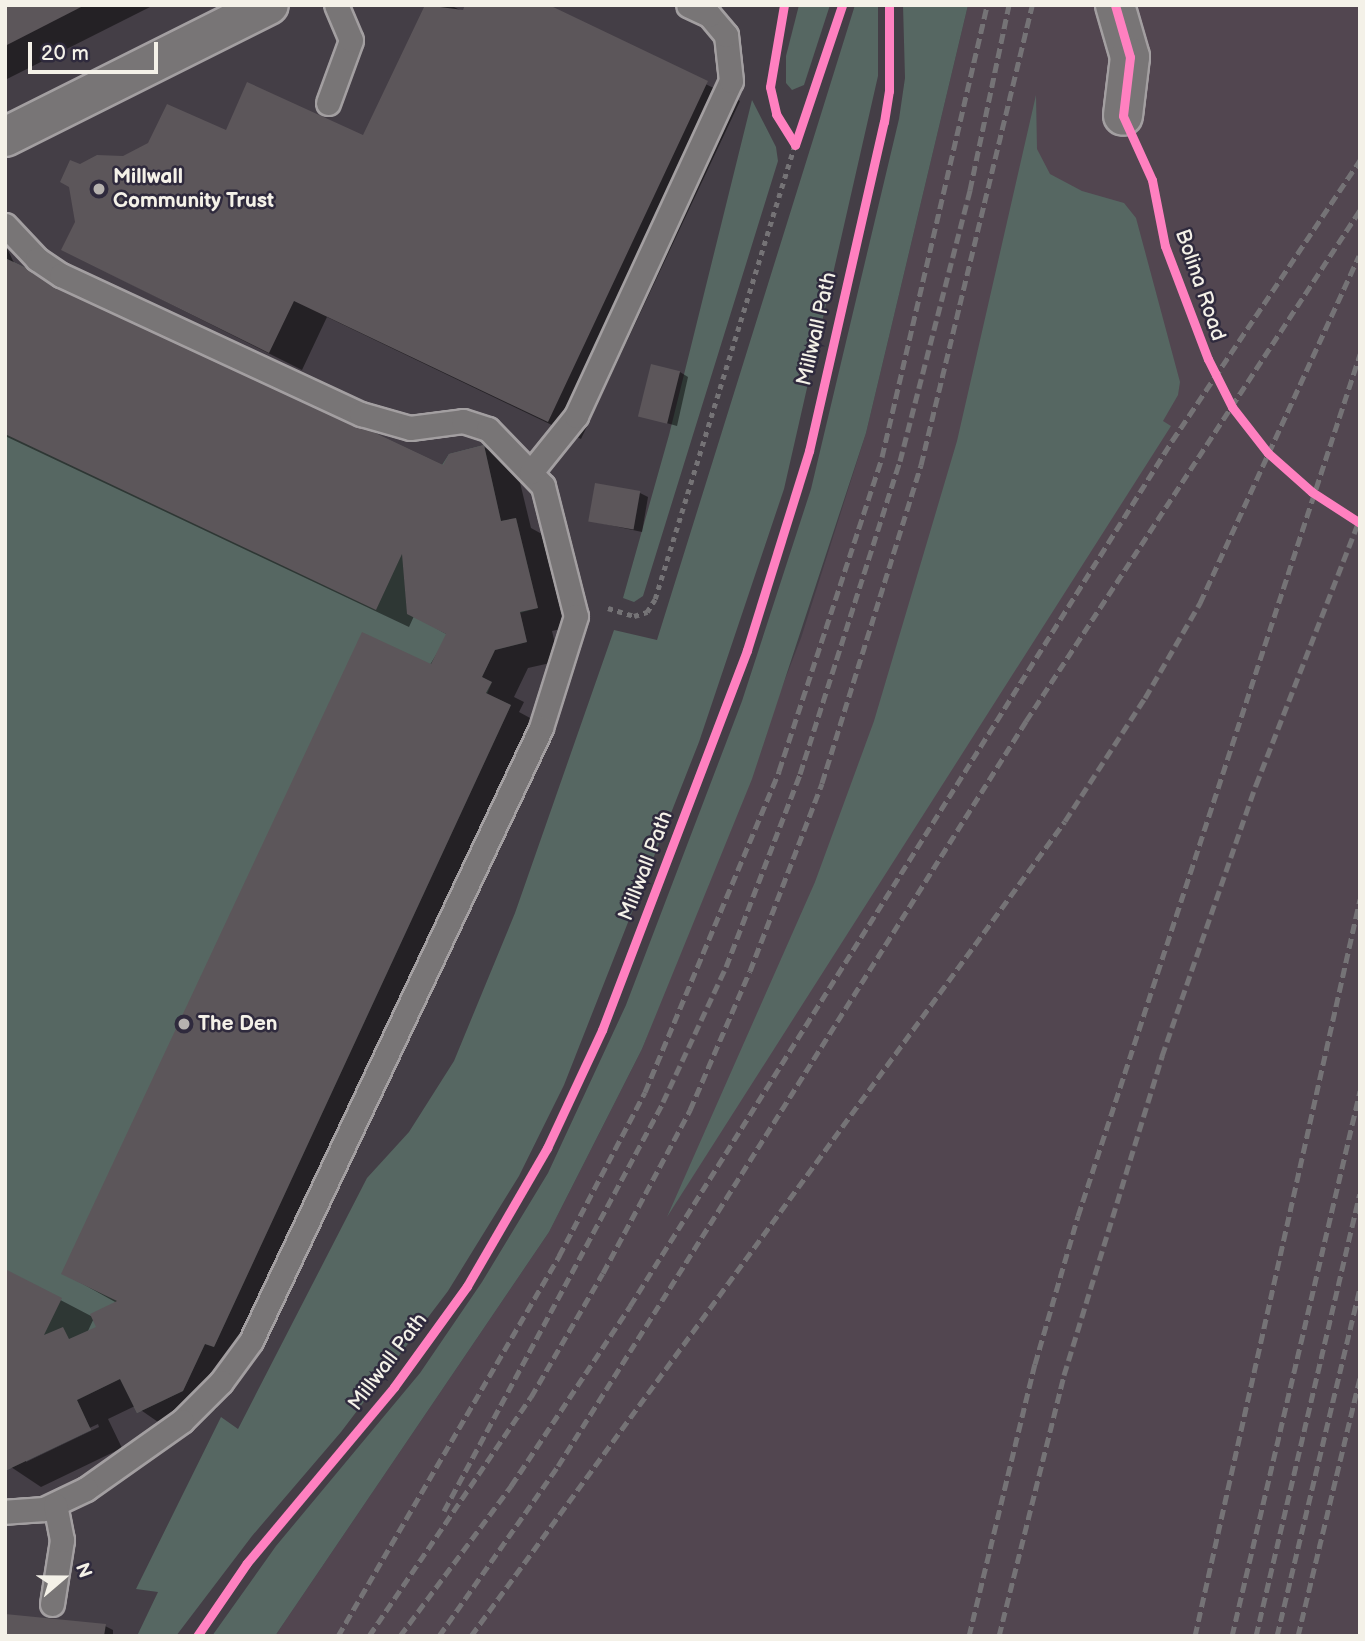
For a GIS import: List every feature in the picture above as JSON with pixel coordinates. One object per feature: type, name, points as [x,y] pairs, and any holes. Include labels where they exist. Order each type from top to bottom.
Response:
[{"type":"street","points":[[5,137],[269,5]]},
{"type":"street","points":[[1115,5],[1130,57],[1123,116]]},
{"type":"lane","points":[[328,103],[351,48],[336,5]]},
{"type":"lane","points":[[531,472],[576,416],[731,81],[726,35],[709,15],[688,5]]},
{"type":"lane","points":[[5,225],[49,268],[135,311],[392,426],[475,422],[531,472],[548,499],[573,598],[573,632],[541,728],[257,1329],[221,1381],[182,1421],[86,1489],[55,1505],[5,1512]]},
{"type":"lane","points":[[52,1604],[62,1540],[55,1505]]},
{"type":"path","points":[[573,598],[634,616],[647,612],[655,599],[799,132]]},
{"type":"path","points":[[789,135],[795,145]]},
{"type":"shaded area","points":[[799,5],[830,5],[804,85],[792,90],[786,83],[786,56]]},
{"type":"shaded area","points":[[855,5],[878,5],[878,76],[784,489],[699,742],[564,1085],[519,1176],[448,1291],[341,1432],[252,1536],[176,1636],[137,1636],[158,1592],[136,1589],[221,1417],[238,1429],[367,1178],[409,1132],[454,1061],[515,913],[614,630],[657,640]]},
{"type":"shaded area","points":[[903,5],[968,5],[866,433],[752,779],[642,1049],[549,1232],[275,1636],[212,1636],[276,1546],[420,1373],[482,1282],[548,1173],[626,1005],[742,701],[811,489],[899,119],[905,78]]},
{"type":"shaded area","points":[[968,5],[1360,5],[1360,1636],[275,1636],[549,1232],[642,1049],[801,638],[866,433]]},
{"type":"shaded area","points":[[1036,95],[1037,149],[1050,174],[1082,191],[1124,203],[1136,218],[1180,382],[1178,395],[1163,421],[1171,426],[667,1217],[815,882],[874,721],[957,441]]},
{"type":"shaded area","points":[[752,100],[776,147],[778,161],[643,596],[634,602],[623,598],[669,435]]},
{"type":"shaded area","name":"The Den","points":[[5,258],[442,465],[449,454],[484,445],[501,521],[516,518],[538,608],[520,613],[527,642],[495,650],[482,677],[492,682],[487,694],[511,705],[214,1347],[205,1344],[183,1391],[137,1413],[120,1379],[77,1400],[91,1430],[7,1470]]},
{"type":"building","points":[[5,5],[85,5],[5,46]]},
{"type":"building","points":[[425,5],[463,10],[465,5],[549,5],[708,81],[548,422],[294,301],[269,353],[61,250],[75,222],[69,187],[60,182],[70,160],[80,164],[97,155],[123,156],[148,143],[167,104],[226,130],[247,82],[363,135]]},
{"type":"building","points":[[5,258],[443,465],[449,454],[484,445],[501,521],[516,518],[538,608],[520,612],[527,642],[495,650],[482,677],[492,682],[486,693],[511,705],[214,1347],[205,1344],[183,1391],[137,1413],[120,1379],[77,1400],[91,1430],[7,1470],[5,1269],[62,1298],[44,1335],[63,1327],[69,1339],[96,1327],[90,1314],[117,1301],[61,1274],[362,632],[431,664],[446,634],[407,614],[402,554],[376,610],[5,434]]},
{"type":"building","points":[[651,364],[680,371],[667,424],[638,416]]},
{"type":"building","points":[[595,483],[640,491],[634,529],[588,521]]},
{"type":"building","points":[[5,1614],[106,1624],[104,1636],[5,1636]]},
{"type":"railway","points":[[338,1636],[559,1256],[645,1092],[779,771],[882,457],[987,5]]},
{"type":"railway","points":[[444,1511],[663,1102],[726,967],[800,774],[900,461],[970,190],[1009,5]]},
{"type":"railway","points":[[369,1636],[531,1397],[603,1273],[690,1110],[750,971],[822,783],[921,465],[1032,5]]},
{"type":"railway","points":[[400,1636],[511,1486],[630,1306],[1172,441],[1360,160]]},
{"type":"railway","points":[[439,1636],[558,1466],[1026,721],[1360,210]]},
{"type":"railway","points":[[471,1636],[1065,821],[1145,698],[1200,603],[1359,256]]},
{"type":"railway","points":[[969,1636],[1035,1364],[1078,1216],[1360,354]]},
{"type":"railway","points":[[999,1636],[1064,1375],[1162,1056],[1256,785],[1360,518]]},
{"type":"railway","points":[[1195,1636],[1360,899]]},
{"type":"railway","points":[[1232,1636],[1360,1091]]},
{"type":"railway","points":[[1256,1636],[1360,1194]]},
{"type":"railway","points":[[1277,1636],[1360,1288]]},
{"type":"railway","points":[[1298,1636],[1360,1378]]},
{"type":"cycle path","points":[[784,5],[770,87],[776,114],[795,145]]},
{"type":"cycle path","points":[[795,145],[842,5]]},
{"type":"cycle path","name":"Millwall Path","points":[[197,1636],[247,1563],[394,1387],[467,1286],[547,1148],[602,1030],[747,650],[809,451],[884,122],[889,91],[889,5]]},
{"type":"cycle path","name":"Bolina Road","points":[[1115,5],[1130,57],[1123,116],[1152,180],[1165,246],[1208,359],[1232,407],[1268,453],[1312,492],[1360,523]]},
{"type":"place","name":"Millwall Community Trust","points":[[99,189]]},
{"type":"place","name":"The Den","points":[[184,1024]]}]
